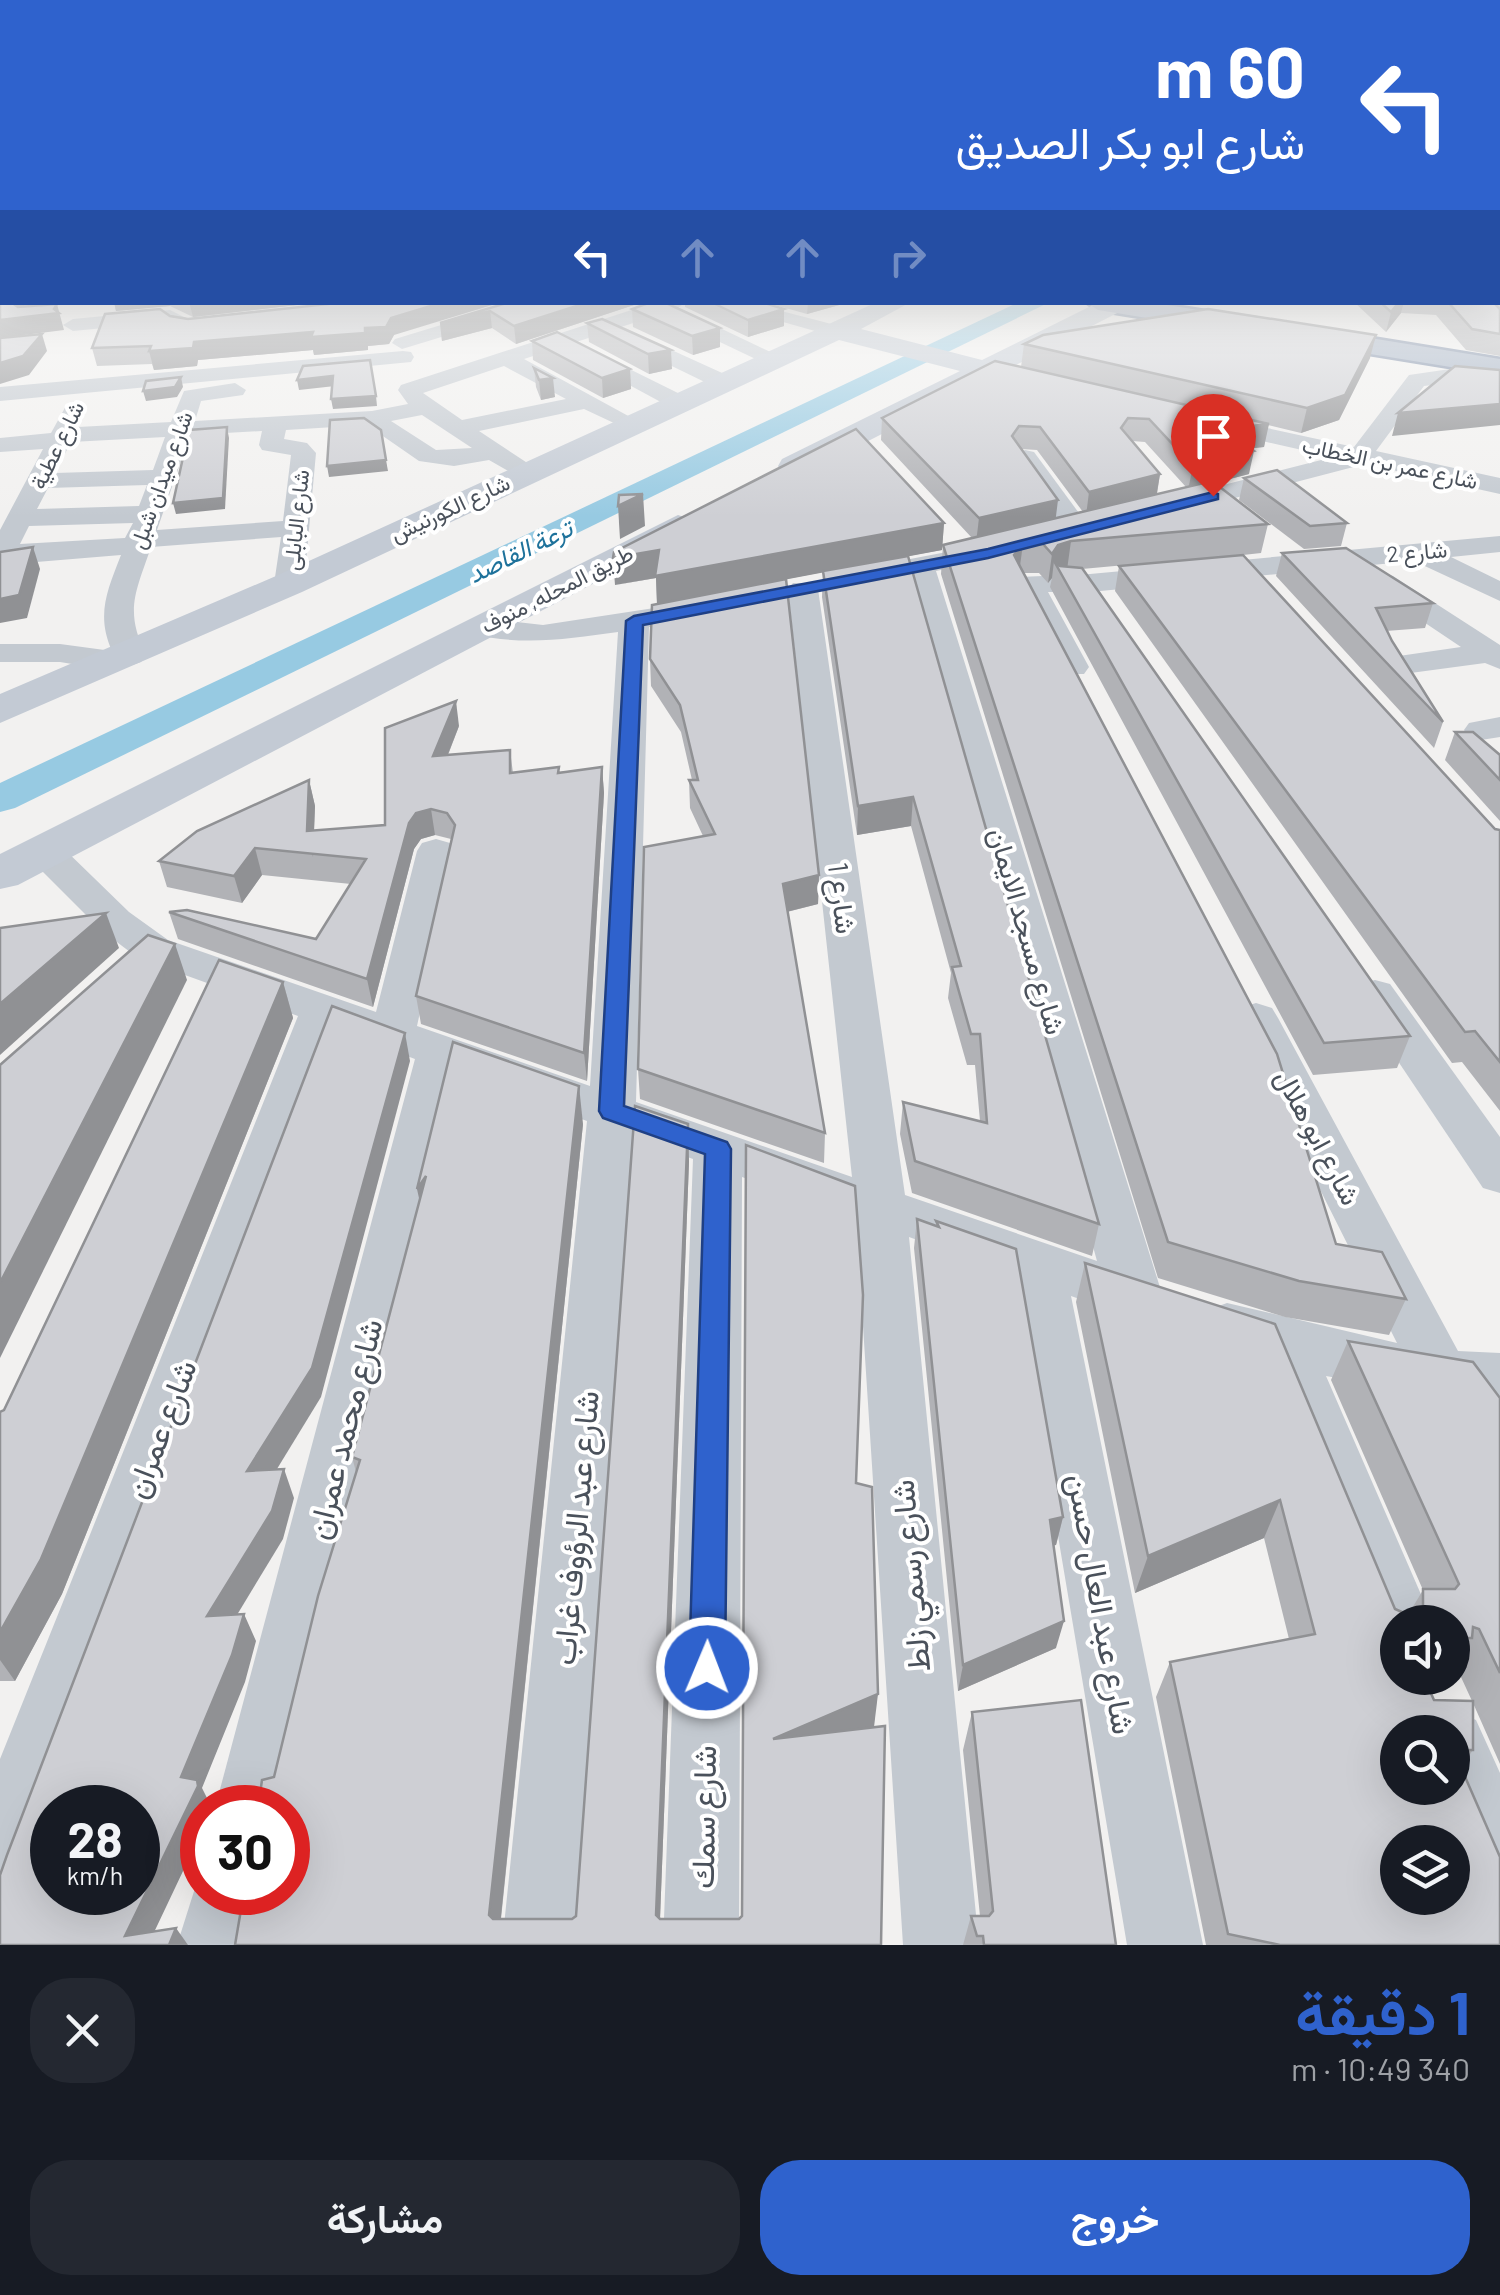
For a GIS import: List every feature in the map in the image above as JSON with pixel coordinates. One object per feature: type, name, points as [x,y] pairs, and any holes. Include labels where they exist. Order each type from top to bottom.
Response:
[{"type":"highway","points":[[1334,336],[1500,356]]},
{"type":"highway","points":[[1355,336],[1500,367]]},
{"type":"main road","name":"شارع الكورنيش","points":[[0,710],[289,584],[723,382],[843,336]]},
{"type":"main road","points":[[855,336],[976,367]]},
{"type":"main road","points":[[754,486],[863,441],[976,367],[1040,336]]},
{"type":"main road","name":"طريق المحله, منوف","points":[[0,874],[704,513]]},
{"type":"street","points":[[53,342],[76,339],[75,336]]},
{"type":"street","points":[[0,444],[180,429],[282,401],[464,336]]},
{"type":"street","points":[[372,418],[409,356],[464,336]]},
{"type":"street","points":[[567,336],[678,402]]},
{"type":"street","points":[[409,356],[506,358],[574,336]]},
{"type":"street","points":[[626,336],[723,382]]},
{"type":"street","points":[[728,336],[774,360]]},
{"type":"street","points":[[183,348],[242,344]]},
{"type":"street","points":[[409,356],[459,428],[526,473]]},
{"type":"street","points":[[506,358],[631,424]]},
{"type":"street","points":[[976,367],[1024,378]]},
{"type":"street","points":[[1146,513],[1358,458],[1417,380],[1457,376],[1500,382]]},
{"type":"street","points":[[0,394],[86,386],[282,401],[372,418],[428,458],[448,461],[495,451]]},
{"type":"street","name":"شارع عطية","points":[[1,555],[22,502],[61,438],[86,386]]},
{"type":"street","name":"شارع ميدان شبل","points":[[123,658],[116,608],[195,394],[282,401]]},
{"type":"street","name":"شارع البابلى","points":[[282,401],[271,445],[298,448],[304,453],[289,584]]},
{"type":"street","points":[[459,428],[588,401]]},
{"type":"street","name":"شارع عمر بن الخطاب","points":[[1192,418],[1358,458],[1500,486]]},
{"type":"street","points":[[1025,457],[1077,530]]},
{"type":"street","points":[[22,502],[162,477]]},
{"type":"street","points":[[1157,477],[1181,504]]},
{"type":"street","points":[[1213,496],[1242,519]]},
{"type":"street","points":[[22,502],[141,533]]},
{"type":"street","points":[[946,531],[1008,575],[1077,530],[1112,522]]},
{"type":"street","points":[[1,555],[141,533],[295,528]]},
{"type":"street","points":[[1270,541],[1298,563]]},
{"type":"street","name":"شارع 2","points":[[1032,556],[1101,598],[1247,568],[1500,544]]},
{"type":"street","points":[[1417,552],[1500,592]]},
{"type":"street","points":[[920,566],[979,555],[1032,556]]},
{"type":"street","points":[[1032,556],[1092,703]]},
{"type":"street","points":[[1347,558],[1496,656]]},
{"type":"street","name":"شارع 1","points":[[881,1207],[793,590],[920,566]]},
{"type":"street","name":"شارع مسجد الايمان","points":[[920,566],[1165,1306]]},
{"type":"street","points":[[1247,568],[1276,599]]},
{"type":"street","points":[[483,627],[543,634],[690,610]]},
{"type":"street","name":"شارع عبد الرؤوف غراب","points":[[540,1945],[612,1111],[634,621]]},
{"type":"street","points":[[0,653],[123,658]]},
{"type":"street","points":[[1403,664],[1496,656]]},
{"type":"street","points":[[44,851],[116,921],[138,963],[208,989],[323,1010],[1038,1262],[1284,1344],[1478,1386]]},
{"type":"street","name":"شارع محمد عمران","points":[[255,1785],[417,1042],[436,851]]},
{"type":"street","points":[[1354,965],[1500,1175]]},
{"type":"street","name":"شارع ابو هلال","points":[[1233,975],[1478,1386]]},
{"type":"street","name":"شارع عمران","points":[[0,1849],[323,1010]]},
{"type":"street","name":"شارع سمك","points":[[701,1945],[718,1149]]},
{"type":"street","name":"شارع رسمي زلط","points":[[881,1207],[941,1945]]},
{"type":"street","name":"شارع عبد العال حسن","points":[[1038,1262],[1164,1945]]},
{"type":"street","points":[[1284,1344],[1394,1605]]},
{"type":"street","points":[[1470,1786],[1500,1858]]},
{"type":"street","points":[[215,1945],[222,1915]]},
{"type":"building","points":[[40,336],[23,356],[0,363],[0,338]]},
{"type":"building","points":[[97,336],[268,336],[194,342],[193,348],[92,348]]},
{"type":"building","points":[[564,336],[630,369],[602,378],[532,341]]},
{"type":"building","points":[[612,336],[639,336],[671,350],[648,354]]},
{"type":"building","points":[[1041,336],[1376,336],[1345,395],[1307,408],[1024,344]]},
{"type":"building","points":[[370,360],[376,396],[331,399],[333,376],[297,380],[303,366]]},
{"type":"building","points":[[995,361],[1269,424],[1225,429],[1254,451],[1193,466],[1149,419],[1128,418],[1121,428],[1160,474],[1089,492],[1040,427],[1019,426],[1012,436],[1058,500],[979,518],[882,418]]},
{"type":"building","points":[[1455,366],[1500,370],[1500,404],[1398,413]]},
{"type":"building","points":[[534,368],[553,378],[539,380]]},
{"type":"building","points":[[181,377],[175,387],[143,391],[146,381]]},
{"type":"building","points":[[364,418],[381,430],[386,460],[327,466],[330,420]]},
{"type":"building","points":[[227,427],[223,498],[173,503],[189,430]]},
{"type":"building","points":[[856,429],[944,523],[655,576],[659,550],[613,558],[614,552]]},
{"type":"building","points":[[1277,470],[1347,523],[1310,526],[1244,478]]},
{"type":"building","points":[[1212,481],[1268,524],[1071,541],[1058,545],[1052,554],[1043,544],[1023,544],[1014,555],[1277,1054],[1336,1244],[1382,1252],[1406,1299],[1299,1281],[1168,1242],[943,545]]},
{"type":"building","points":[[643,494],[618,506],[619,495]]},
{"type":"building","points":[[33,547],[19,595],[0,599],[0,552]]},
{"type":"building","points":[[1346,548],[1433,603],[1376,608],[1443,722],[1282,553]]},
{"type":"building","points":[[1243,555],[1500,830],[1500,1062],[1475,1031],[1465,1032],[1119,566]]},
{"type":"building","points":[[908,556],[1099,1224],[915,1161],[903,1102],[987,1123],[980,1034],[971,1034],[952,967],[961,966],[913,797],[858,806],[823,571]]},
{"type":"building","points":[[1054,561],[1060,566],[1082,568],[1410,1036],[1324,1043]]},
{"type":"building","points":[[786,579],[819,875],[783,884],[825,1133],[638,1069],[644,847],[715,834],[689,780],[698,780],[680,705],[650,659],[652,605]]},
{"type":"building","points":[[456,701],[433,756],[510,750],[510,773],[559,767],[558,773],[602,767],[584,1053],[416,996],[455,825],[447,813],[431,809],[416,813],[409,823],[367,979],[169,912],[187,910],[316,939],[366,859],[255,848],[234,876],[159,861],[197,831],[309,780],[307,831],[385,825],[385,728]]},
{"type":"building","points":[[1455,732],[1473,732],[1500,755],[1500,780]]},
{"type":"building","points":[[106,913],[0,1004],[0,928]]},
{"type":"building","points":[[148,935],[175,944],[0,1283],[0,1065]]},
{"type":"building","points":[[219,960],[283,982],[41,1559],[0,1632],[0,1412]]},
{"type":"building","points":[[332,1006],[405,1033],[312,1368],[247,1471],[284,1469],[272,1511],[207,1616],[244,1614],[232,1655],[181,1777],[197,1780],[198,1785],[180,1785],[180,1823],[160,1864],[160,1785],[34,1785]]},
{"type":"building","points":[[453,1042],[579,1086],[489,1915],[493,1919],[572,1919],[576,1916],[635,1106],[688,1124],[656,1915],[660,1919],[739,1919],[746,1145],[855,1186],[863,1295],[856,1483],[872,1487],[878,1694],[773,1739],[885,1726],[881,1945],[235,1945],[240,1915],[310,1915],[310,1785],[261,1785],[262,1780],[274,1777],[318,1596],[360,1460],[352,1457],[426,1176],[417,1189]]},
{"type":"building","points":[[917,1219],[939,1227],[936,1221],[1016,1249],[1063,1517],[1050,1520],[1064,1621],[963,1665]]},
{"type":"building","points":[[1085,1263],[1275,1324],[1393,1605],[1380,1605],[1380,1695],[1432,1695],[1434,1700],[1473,1701],[1473,1750],[1470,1715],[1380,1715],[1380,1805],[1470,1805],[1470,1788],[1500,1857],[1500,1945],[1280,1945],[1228,1934],[1170,1662],[1315,1634],[1280,1500],[1148,1556]]},
{"type":"building","points":[[1348,1341],[1473,1362],[1500,1398],[1500,1673],[1479,1629],[1473,1627],[1472,1638],[1470,1605],[1423,1605],[1423,1589],[1455,1589],[1459,1584]]},
{"type":"building","points":[[1081,1700],[1116,1945],[984,1945],[971,1916],[989,1916],[993,1911],[972,1712]]},
{"type":"building","points":[[30,1796],[30,1915],[135,1915],[125,1936],[176,1928],[169,1945],[0,1945],[0,1875]]},
{"type":"waterway","name":"ترعة القاصد","points":[[0,799],[968,336]]},
{"type":"route","points":[[707,1668],[718,1149],[612,1111],[634,621],[988,553],[1213,496]]}]
